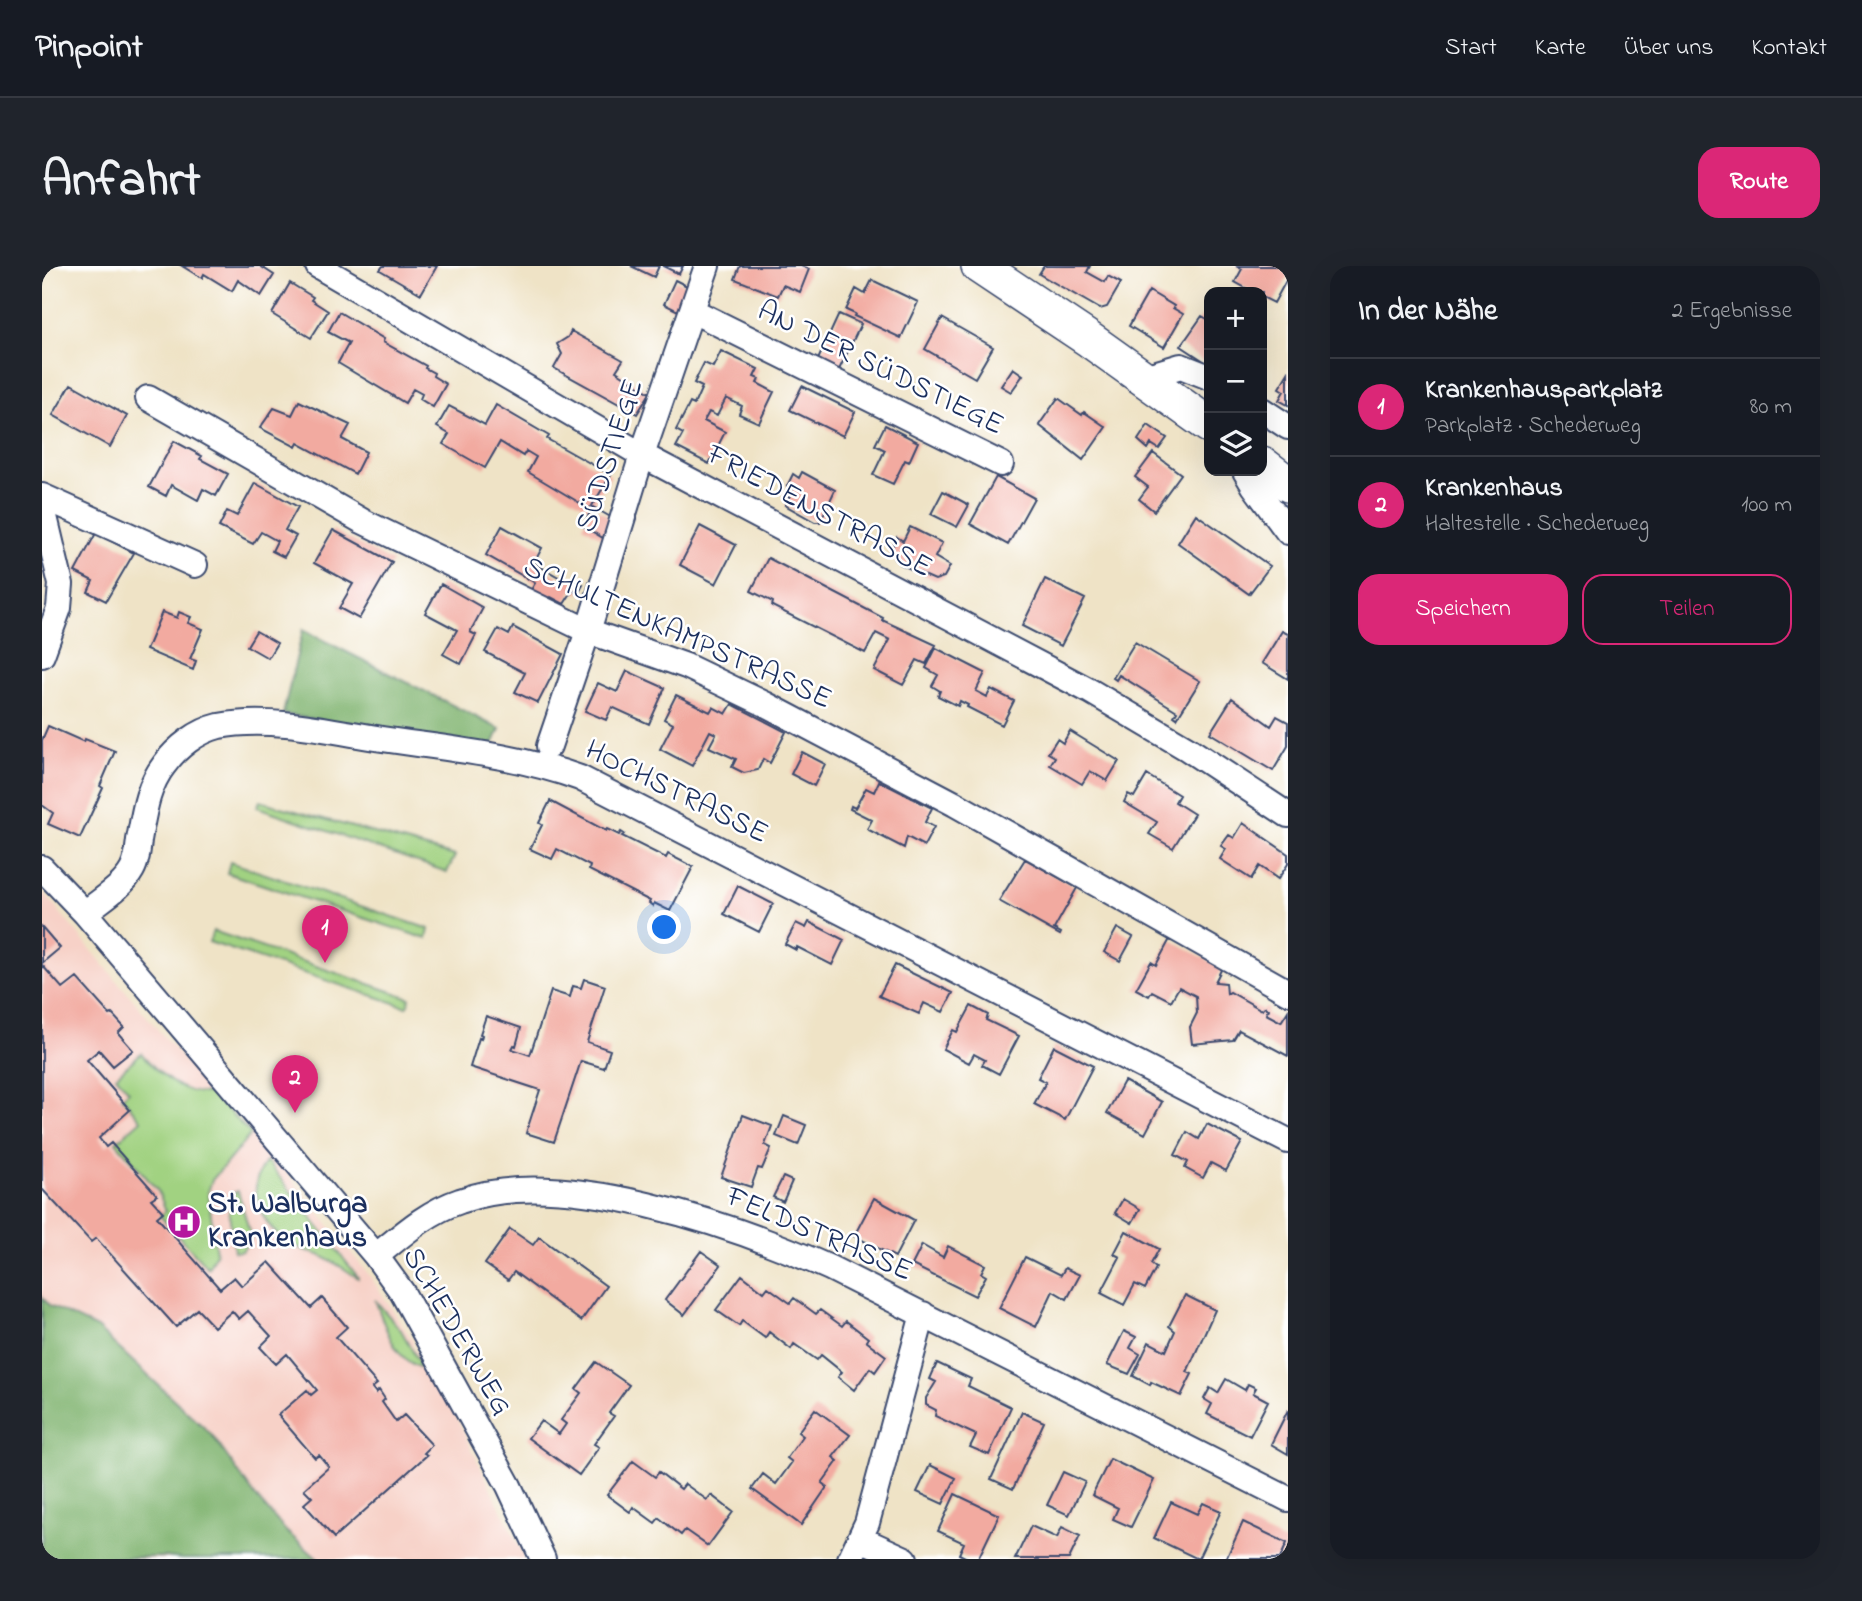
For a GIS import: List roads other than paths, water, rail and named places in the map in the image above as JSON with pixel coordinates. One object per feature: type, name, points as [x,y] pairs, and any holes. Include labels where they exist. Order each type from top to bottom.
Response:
[{"type":"main road","points":[[977,267],[1144,377],[1204,421]]},
{"type":"main road","points":[[1267,468],[1288,484]]},
{"type":"street","name":"FRIEDENSTRASSE","points":[[318,266],[642,454],[1090,691],[1188,749],[1288,815]]},
{"type":"street","name":"SÜDSTIEGE","points":[[549,746],[588,631],[642,454],[707,266]]},
{"type":"street","name":"AN DER SÜDSTIEGE","points":[[693,311],[1001,464]]},
{"type":"street","points":[[1144,377],[1181,366],[1204,375]]},
{"type":"street","name":"SCHULTENKAMPSTRASSE","points":[[148,398],[362,521],[588,631],[686,666],[765,704],[955,804],[1288,992]]},
{"type":"street","points":[[1267,413],[1288,426]]},
{"type":"street","points":[[1248,476],[1288,532]]},
{"type":"street","points":[[42,496],[195,565]]},
{"type":"street","points":[[42,504],[61,584],[59,608],[42,655]]},
{"type":"street","name":"HOCHSTRASSE","points":[[85,913],[124,881],[131,871],[147,798],[164,764],[187,742],[215,727],[248,722],[316,729],[513,759],[580,778],[1288,1141]]},
{"type":"street","name":"SCHEDERWEG","points":[[42,868],[85,913],[376,1256],[418,1319],[509,1486],[543,1559]]},
{"type":"street","name":"FELDSTRASSE","points":[[376,1256],[428,1216],[473,1197],[513,1190],[597,1195],[706,1221],[759,1238],[830,1268],[1288,1499]]},
{"type":"street","name":"FELDSTRASSE","points":[[905,1559],[855,1549],[867,1523],[923,1314]]},
{"type":"place","name":"Krankenhausparkplatz","points":[[325,963]]},
{"type":"place","name":"Krankenhaus","points":[[295,1113]]},
{"type":"place","name":"St. Walburga Krankenhaus","points":[[184,1222]]}]
